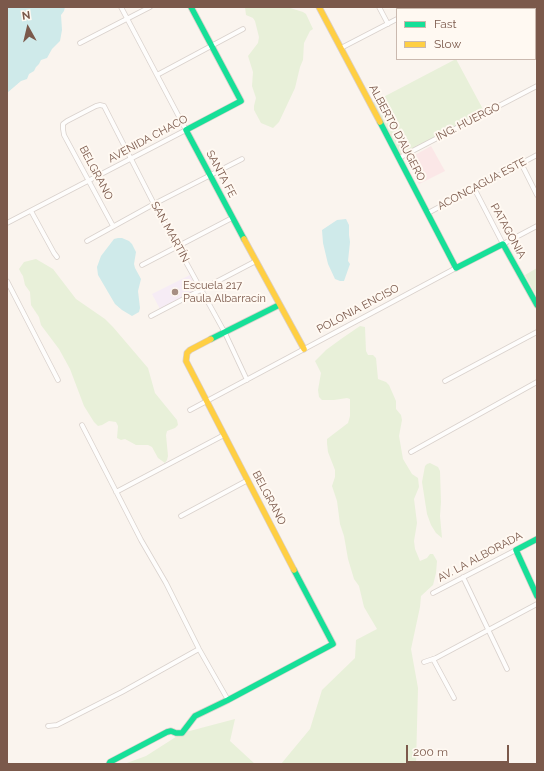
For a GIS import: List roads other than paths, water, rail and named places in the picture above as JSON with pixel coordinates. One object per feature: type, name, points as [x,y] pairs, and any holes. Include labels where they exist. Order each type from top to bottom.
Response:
[{"type":"main road","points":[[191,7],[212,45]]},
{"type":"main road","name":"ALBERTO D'AUGERO","points":[[319,7],[342,48],[456,268]]},
{"type":"main road","name":"AVENIDA CHACO","points":[[186,130],[242,101],[212,45]]},
{"type":"main road","name":"SANTA FE","points":[[186,130],[232,218],[304,349]]},
{"type":"main road","name":"POLONIA ENCISO","points":[[456,268],[503,244]]},
{"type":"main road","name":"PATAGONIA","points":[[503,244],[537,305]]},
{"type":"main road","points":[[225,333],[279,305]]},
{"type":"main road","name":"BELGRANO","points":[[225,333],[190,350],[187,353],[186,361],[333,644],[228,700]]},
{"type":"main road","name":"AV. LA ALBORADA","points":[[516,550],[537,539]]},
{"type":"main road","points":[[516,550],[537,596]]},
{"type":"main road","points":[[109,764],[110,762],[167,732],[171,731],[176,734],[182,733],[195,716],[228,700]]},
{"type":"street","name":"SANTA FE","points":[[121,7],[186,130]]},
{"type":"street","points":[[80,43],[150,7]]},
{"type":"street","points":[[379,7],[388,24]]},
{"type":"street","points":[[342,48],[396,20]]},
{"type":"street","points":[[157,75],[243,29]]},
{"type":"street","name":"ING. HUERGO","points":[[398,158],[537,86]]},
{"type":"street","name":"BELGRANO","points":[[104,106],[96,106],[67,121],[63,124],[63,129],[64,135],[113,226]]},
{"type":"street","name":"SAN MARTÍN","points":[[104,106],[154,204],[225,333],[247,380]]},
{"type":"street","name":"AVENIDA CHACO","points":[[7,223],[89,182],[186,130]]},
{"type":"street","name":"ACONCAGUA ESTE","points":[[428,213],[537,155]]},
{"type":"street","points":[[87,241],[154,204],[242,159]]},
{"type":"street","points":[[521,163],[537,195]]},
{"type":"street","name":"PATAGONIA","points":[[474,188],[503,244]]},
{"type":"street","points":[[31,211],[57,256]]},
{"type":"street","points":[[142,265],[232,218]]},
{"type":"street","name":"POLONIA ENCISO","points":[[503,244],[537,226]]},
{"type":"street","points":[[151,316],[256,261]]},
{"type":"street","name":"POLONIA ENCISO","points":[[190,410],[456,268]]},
{"type":"street","points":[[7,281],[58,380]]},
{"type":"street","points":[[445,381],[537,332]]},
{"type":"street","points":[[411,452],[537,382]]},
{"type":"street","points":[[82,425],[141,540],[166,583],[228,700]]},
{"type":"street","points":[[116,492],[224,435]]},
{"type":"street","points":[[181,516],[248,480]]},
{"type":"street","name":"AV. LA ALBORADA","points":[[433,593],[516,550]]},
{"type":"street","points":[[463,577],[506,669]]},
{"type":"street","points":[[424,662],[433,659],[488,631],[537,604]]},
{"type":"street","points":[[48,726],[57,726],[200,649]]},
{"type":"street","points":[[433,659],[454,698]]},
{"type":"water","points":[[7,7],[65,7],[61,15],[62,30],[60,41],[52,49],[47,58],[41,60],[34,71],[29,74],[27,79],[21,81],[7,93]]},
{"type":"water","points":[[346,219],[349,225],[350,242],[348,261],[350,264],[344,281],[340,281],[335,279],[328,264],[323,243],[322,230],[337,220]]},
{"type":"water","points":[[118,238],[129,241],[132,244],[136,252],[134,264],[135,268],[141,279],[138,291],[140,308],[139,312],[132,316],[115,304],[98,275],[97,267],[101,256],[114,239]]},
{"type":"place","name":"Escuela 217 Paula Albarracín","points":[[175,292]]}]
